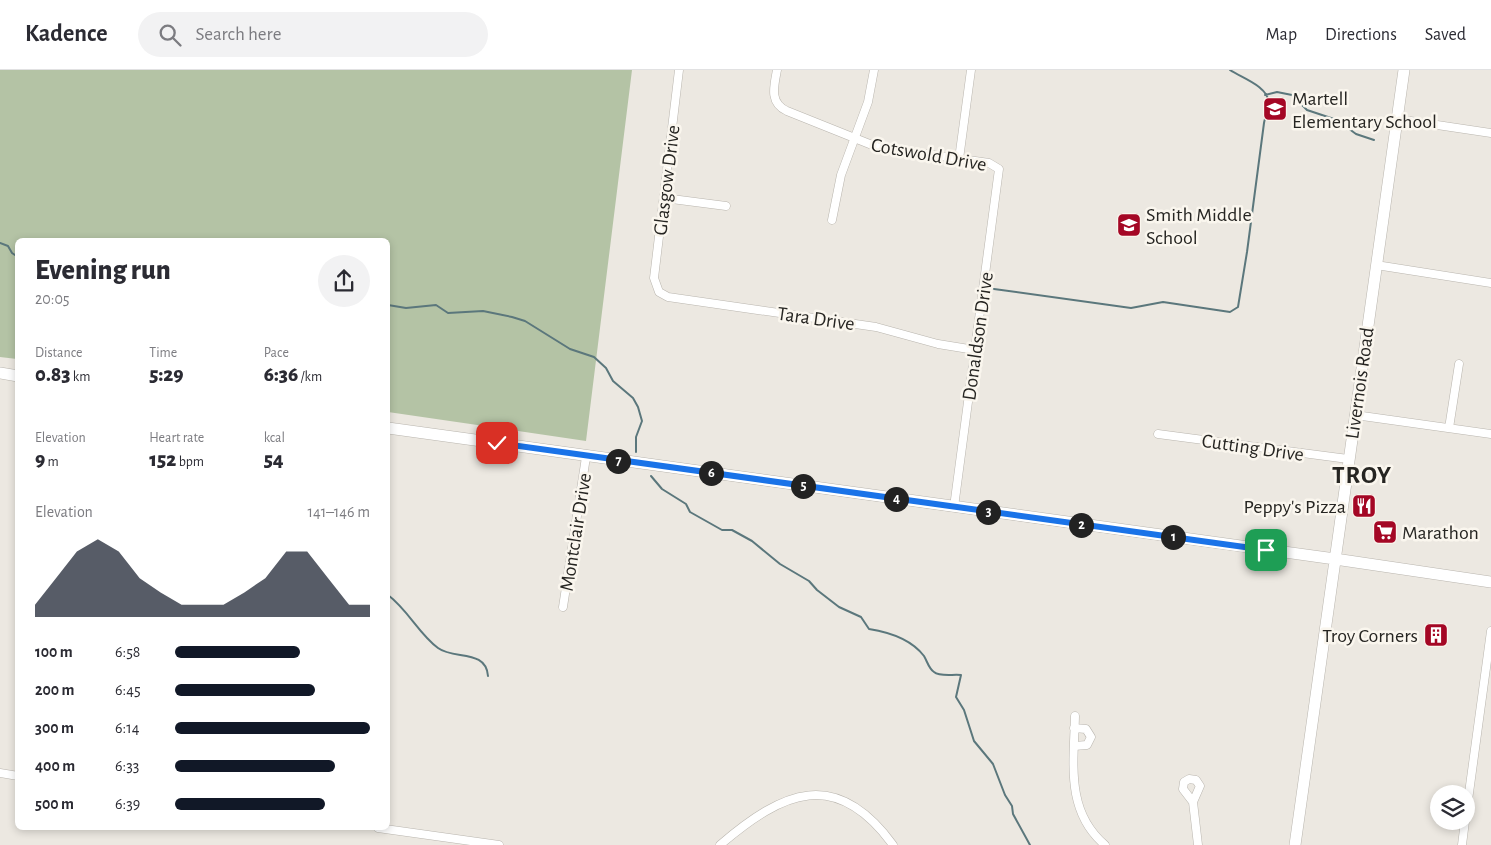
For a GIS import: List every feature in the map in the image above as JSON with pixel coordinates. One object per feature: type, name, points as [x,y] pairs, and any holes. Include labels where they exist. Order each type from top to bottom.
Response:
[{"type":"main road","name":"Livernois Road","points":[[1295,845],[1404,70]]},
{"type":"main road","points":[[0,373],[15,376]]},
{"type":"main road","points":[[390,428],[1491,582]]},
{"type":"street","name":"Glasgow Drive","points":[[656,290],[654,278],[680,70]]},
{"type":"street","name":"Cotswold Drive","points":[[777,70],[774,94],[778,106],[877,147],[997,166]]},
{"type":"street","points":[[832,220],[841,175],[868,102],[874,70]]},
{"type":"street","points":[[959,159],[971,70]]},
{"type":"street","points":[[1397,119],[1491,133]]},
{"type":"street","name":"Donaldson Drive","points":[[954,507],[999,174],[997,166]]},
{"type":"street","points":[[664,198],[726,206]]},
{"type":"street","points":[[1376,265],[1491,283]]},
{"type":"street","name":"Tara Drive","points":[[656,290],[668,297],[876,327],[938,344],[976,350]]},
{"type":"street","points":[[1449,428],[1458,364]]},
{"type":"street","points":[[1355,415],[1491,434]]},
{"type":"street","name":"Cutting Drive","points":[[1158,434],[1348,459]]},
{"type":"street","name":"Montclair Drive","points":[[563,607],[586,457]]},
{"type":"street","points":[[1470,785],[1491,631]]},
{"type":"street","points":[[1075,716],[1073,783],[1078,805],[1090,828],[1105,845]]},
{"type":"street","points":[[1074,728],[1086,729],[1091,738],[1087,745],[1074,746]]},
{"type":"street","points":[[0,773],[15,776]]},
{"type":"street","points":[[720,845],[750,820],[778,803],[796,797],[815,795],[832,797],[856,806],[869,816],[893,845]]},
{"type":"street","points":[[1193,802],[1198,845]]},
{"type":"street","points":[[390,830],[499,845]]},
{"type":"street","points":[[1462,845],[1464,830]]},
{"type":"green space","points":[[0,70],[632,70],[586,441],[390,412],[390,238],[15,238],[15,359],[0,357]]},
{"type":"waterway","points":[[994,289],[1131,308],[1163,302],[1230,312],[1238,307],[1264,123],[1269,103],[1268,97],[1259,87],[1230,70]]},
{"type":"waterway","points":[[1265,95],[1277,92],[1292,95],[1307,110],[1337,120],[1356,134],[1374,140]]},
{"type":"waterway","points":[[0,243],[8,246],[15,255]]},
{"type":"waterway","points":[[390,305],[406,308],[436,305],[448,313],[483,311],[512,317],[525,321],[570,349],[594,357],[606,368],[613,381],[633,398],[638,407],[642,421],[636,437],[636,452]]},
{"type":"waterway","points":[[651,476],[662,489],[686,504],[690,512],[722,530],[732,530],[752,541],[780,564],[809,581],[817,590],[839,607],[861,617],[869,629],[891,634],[913,645],[924,656],[932,671],[943,675],[961,675],[956,697],[964,710],[974,741],[993,764],[1005,795],[1012,806],[1013,814],[1030,845]]},
{"type":"waterway","points":[[390,597],[438,648],[452,654],[476,658],[482,662],[488,676]]},
{"type":"place","name":"Martell Elementary School","points":[[1275,109]]},
{"type":"place","name":"Smith Middle School","points":[[1129,225]]},
{"type":"place","name":"Peppy's Pizza","points":[[1364,506]]},
{"type":"place","name":"Marathon","points":[[1385,532]]},
{"type":"place","name":"Troy Corners","points":[[1436,635]]},
{"type":"district","name":"TROY","points":[[1362,474]]},
{"type":"route","points":[[497,443],[586,457],[1266,550]]}]
